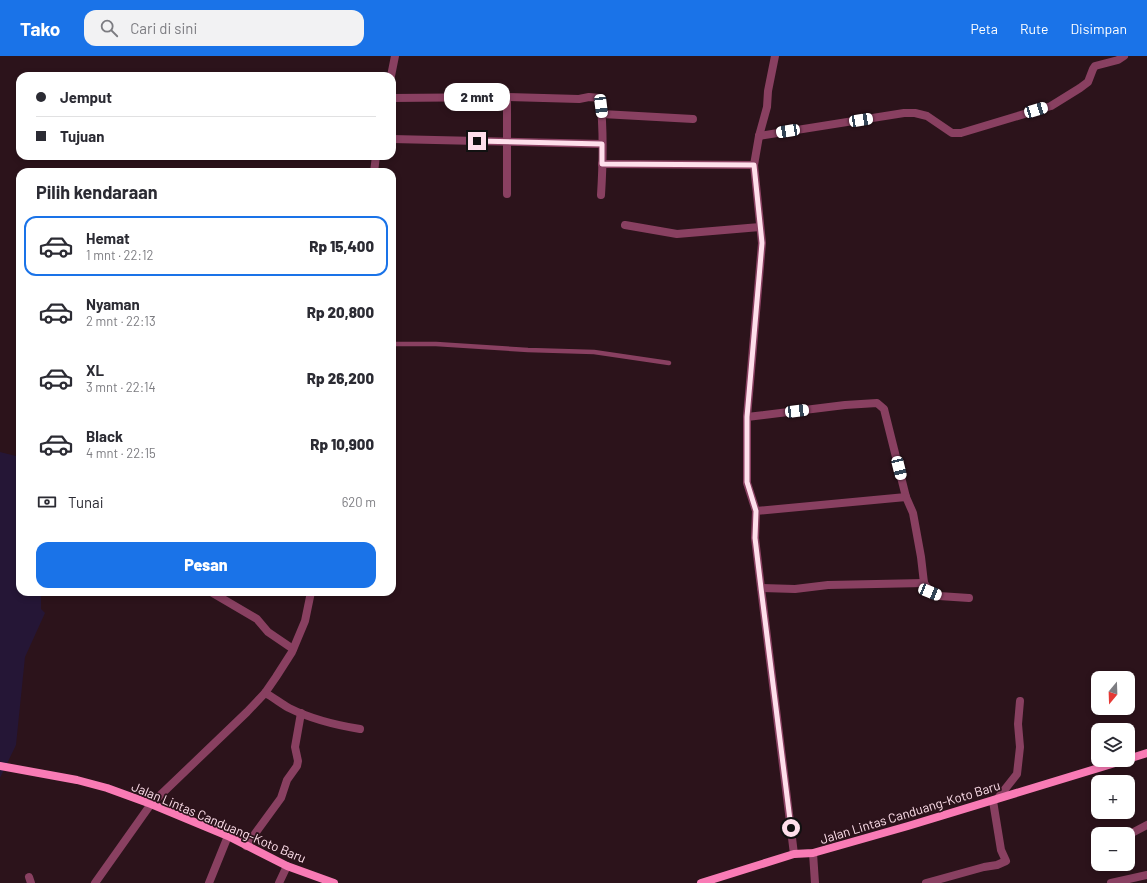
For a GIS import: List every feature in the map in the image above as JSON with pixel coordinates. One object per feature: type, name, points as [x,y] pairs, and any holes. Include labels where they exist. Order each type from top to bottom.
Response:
[{"type":"main road","points":[[1135,757],[1147,753]]},
{"type":"main road","name":"Jalan Lintas Canduang-Koto Baru","points":[[0,766],[77,780],[107,788],[151,804],[228,836],[287,866],[334,883]]},
{"type":"main road","name":"Jalan Lintas Canduang-Koto Baru","points":[[701,883],[714,881],[794,854],[813,853],[1102,767]]},
{"type":"street","points":[[392,72],[395,56]]},
{"type":"street","points":[[775,56],[768,91],[767,107],[759,136],[754,165],[762,243],[747,417],[747,482],[756,511],[755,538],[794,854]]},
{"type":"street","points":[[759,136],[904,113],[915,113],[927,116],[952,133],[961,132],[1051,106],[1088,82],[1095,66],[1118,60],[1124,56]]},
{"type":"street","points":[[507,97],[507,194]]},
{"type":"street","points":[[396,98],[600,98],[602,114],[601,195]]},
{"type":"street","points":[[602,114],[693,119]]},
{"type":"street","points":[[396,139],[602,144]]},
{"type":"street","points":[[602,164],[754,165]]},
{"type":"street","points":[[624,225],[677,234],[760,227]]},
{"type":"street","points":[[747,417],[845,405],[877,403],[884,409],[906,498],[913,513],[924,583],[930,592],[939,596],[969,598]]},
{"type":"street","points":[[756,511],[906,498]]},
{"type":"street","points":[[761,588],[795,589],[835,585],[924,583]]},
{"type":"street","points":[[218,596],[257,619],[268,632],[293,649]]},
{"type":"street","points":[[95,883],[151,804],[265,693],[293,649],[305,620],[310,596]]},
{"type":"street","points":[[265,693],[301,713],[333,724],[360,729]]},
{"type":"street","points":[[926,883],[1006,862],[1001,850],[995,800],[1017,774],[1020,747],[1018,724],[1020,700]]},
{"type":"street","points":[[246,846],[281,798],[287,780],[297,766],[298,761],[295,746],[301,713]]},
{"type":"street","points":[[1135,831],[1147,825]]},
{"type":"street","points":[[209,883],[228,836]]},
{"type":"street","points":[[813,853],[815,883]]},
{"type":"street","points":[[279,883],[287,866]]},
{"type":"street","points":[[1111,883],[1147,875]]},
{"type":"lane","points":[[396,344],[436,344],[528,350],[594,352],[669,363]]},
{"type":"shaded area","points":[[0,452],[16,456],[16,596],[41,596],[41,609],[45,613],[25,657],[16,745],[0,778]]},
{"type":"route","points":[[477,141],[602,144],[602,164],[754,165],[762,243],[747,417],[747,482],[756,511],[755,538],[791,828]]}]
